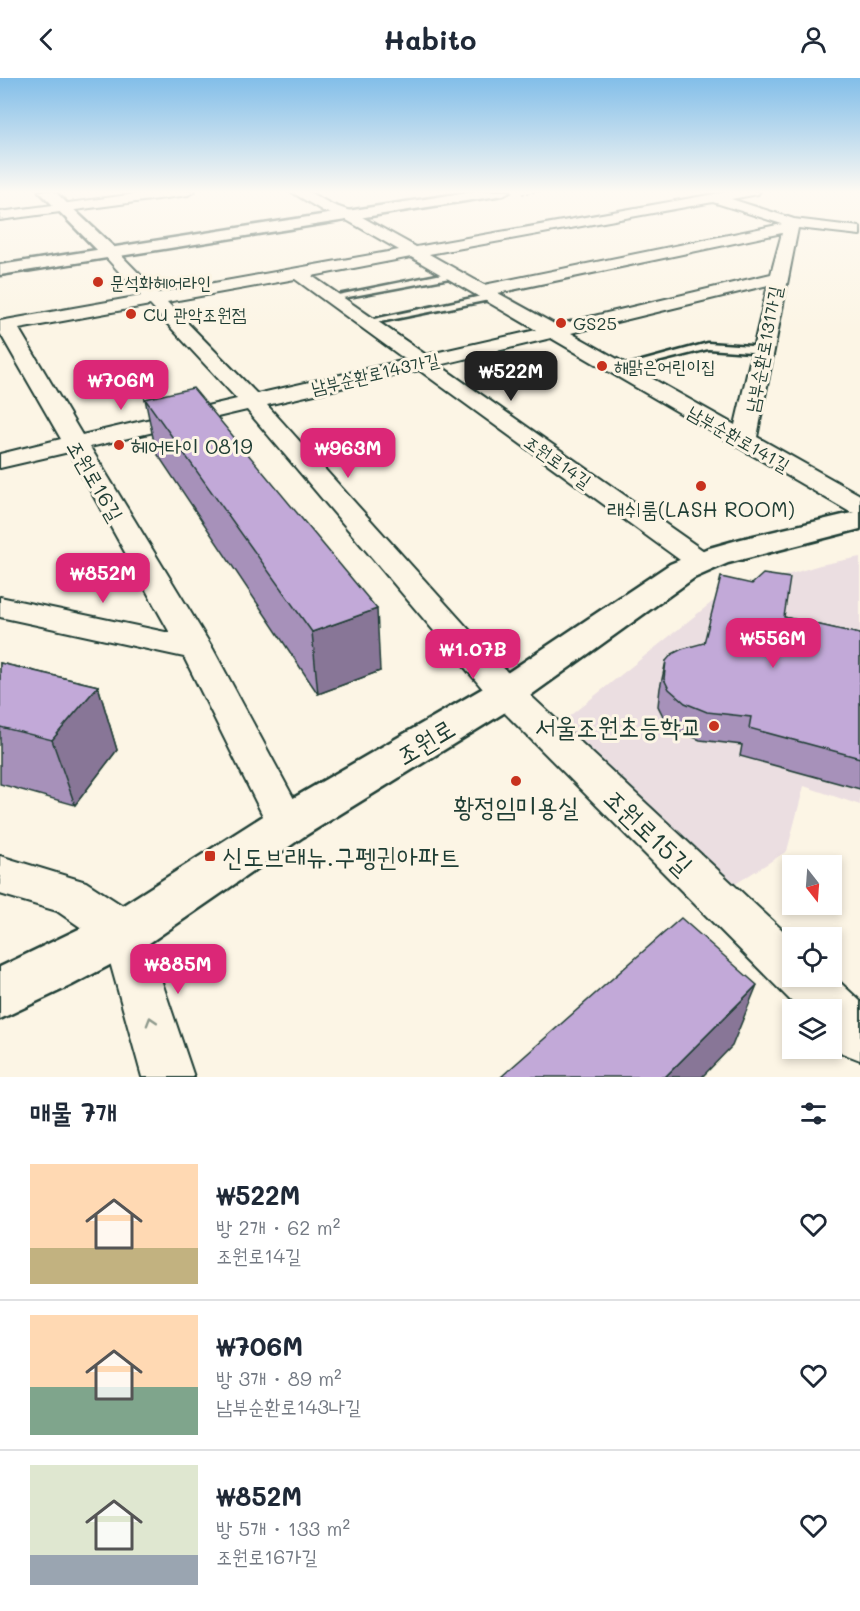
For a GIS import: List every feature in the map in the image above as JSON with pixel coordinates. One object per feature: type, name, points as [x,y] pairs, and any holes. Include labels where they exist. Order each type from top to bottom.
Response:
[{"type":"main road","points":[[95,238],[105,248]]},
{"type":"main road","points":[[0,270],[163,238]]},
{"type":"main road","points":[[0,258],[181,238]]},
{"type":"main road","name":"조원로","points":[[0,993],[124,932],[287,824],[506,693],[668,580],[701,562],[752,546],[860,520]]},
{"type":"street","name":"남부순환로141길","points":[[387,238],[860,506]]},
{"type":"street","points":[[3,327],[498,238]]},
{"type":"street","points":[[486,294],[735,238]]},
{"type":"street","name":"남부순환로131가길","points":[[744,441],[788,238]]},
{"type":"street","name":"조원로15길","points":[[105,248],[252,402],[506,693],[782,960]]},
{"type":"street","name":"조원로14길","points":[[299,274],[701,562]]},
{"type":"street","name":"남부순환로143가길","points":[[0,460],[553,332],[778,277]]},
{"type":"street","name":"조원로16길","points":[[3,327],[196,650],[287,824]]},
{"type":"street","points":[[0,607],[196,650]]},
{"type":"street","points":[[0,875],[70,896],[124,932],[168,1077]]},
{"type":"street","points":[[810,987],[860,1035]]},
{"type":"lane","points":[[332,297],[452,275]]},
{"type":"lane","points":[[365,322],[486,294]]},
{"type":"lane","points":[[618,369],[708,346],[765,350]]},
{"type":"shaded area","name":"서울조원초등학교","points":[[860,557],[860,805],[804,786],[787,851],[726,890],[568,734],[567,718],[721,595],[820,565]]},
{"type":"building","points":[[193,388],[377,609],[312,632],[145,399]]},
{"type":"building","points":[[763,574],[790,578],[784,617],[860,634],[860,758],[749,728],[751,717],[707,712],[685,703],[669,689],[664,679],[666,661],[672,654],[682,649],[704,643],[721,577],[752,584]]},
{"type":"building","points":[[0,663],[98,686],[52,740],[0,727]]},
{"type":"building","points":[[681,918],[757,985],[665,1077],[501,1077]]},
{"type":"place","name":"문석화헤어라인","points":[[98,282]]},
{"type":"place","name":"CU 관악조원점","points":[[131,314]]},
{"type":"place","name":"GS25","points":[[561,323]]},
{"type":"place","name":"해맑은어린이집","points":[[602,366]]},
{"type":"place","name":"헤어타이 0819","points":[[119,445]]},
{"type":"place","name":"래쉬룸(LASH ROOM)","points":[[701,486]]},
{"type":"place","name":"서울조원초등학교","points":[[714,726]]},
{"type":"place","name":"황정임미용실","points":[[516,781]]},
{"type":"place","name":"신도브래뉴.구펭귄아파트","points":[[210,856]]}]
